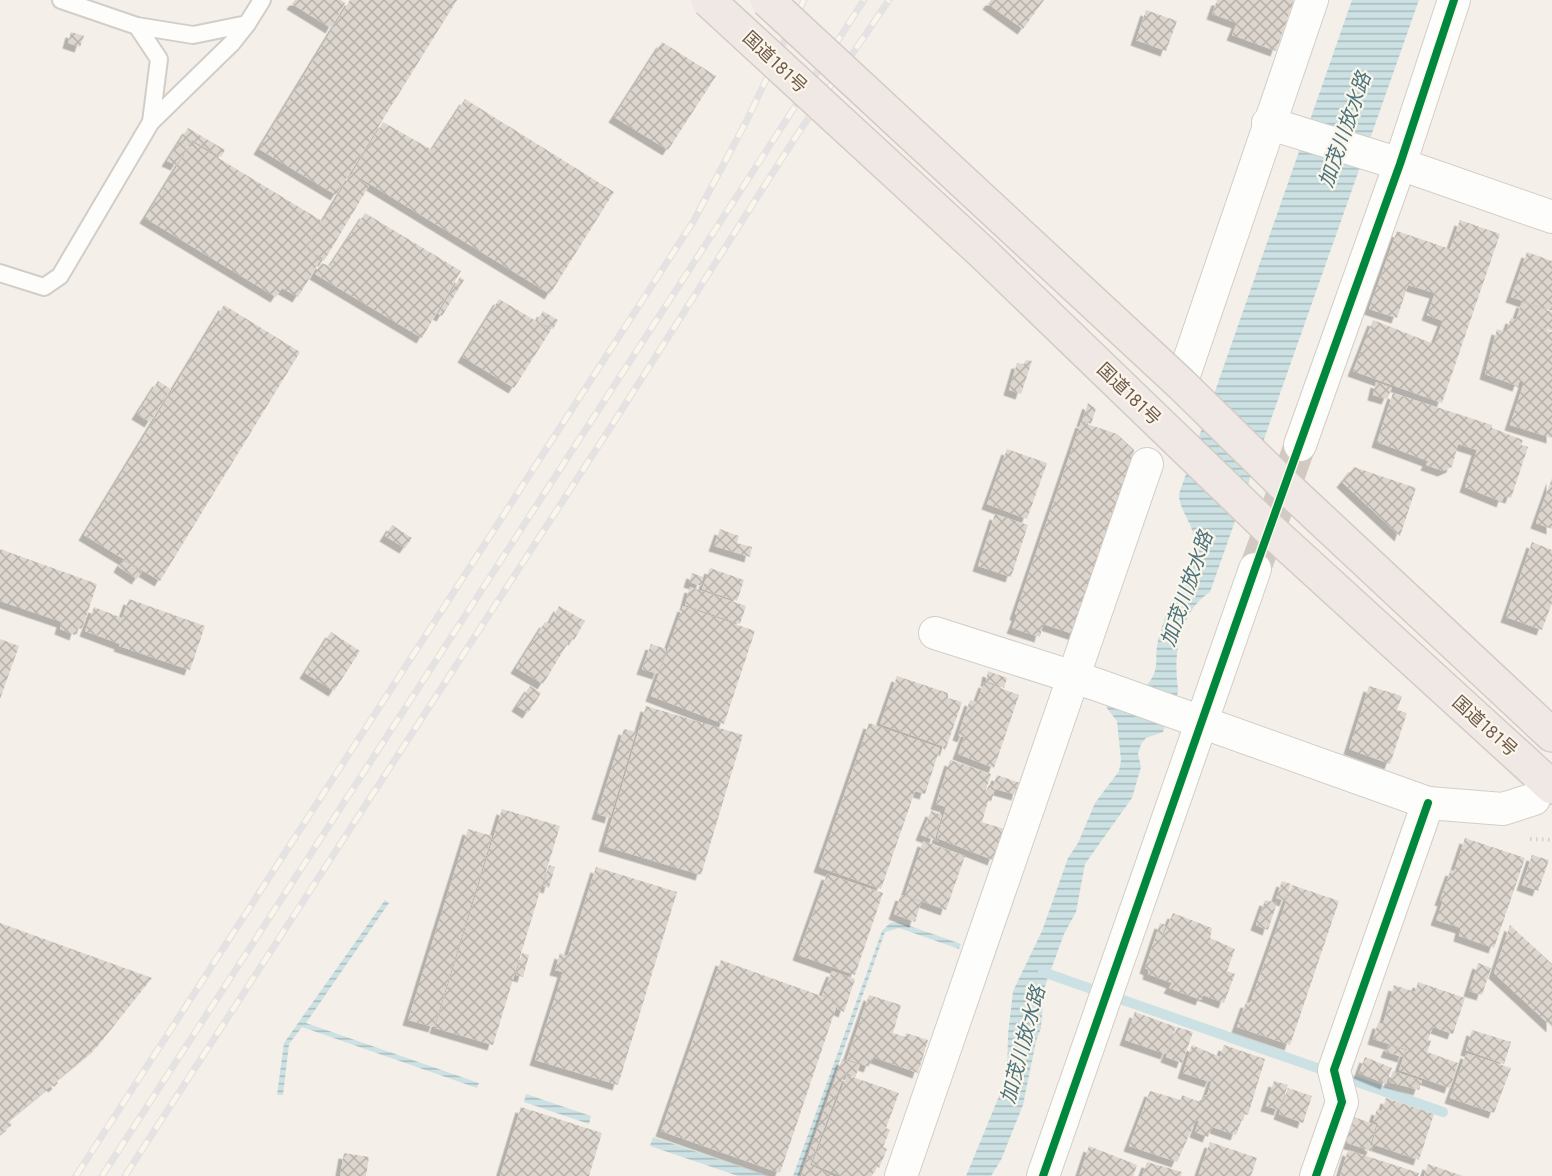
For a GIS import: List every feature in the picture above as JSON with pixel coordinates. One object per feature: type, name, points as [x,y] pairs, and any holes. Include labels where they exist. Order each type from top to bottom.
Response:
[{"type":"highway","name":"国道181号","points":[[708,0],[985,255],[1543,793]]},
{"type":"highway","points":[[766,0],[1181,384],[1281,482],[1552,735]]},
{"type":"street","points":[[1181,384],[1245,199],[1279,126],[1312,0]]},
{"type":"street","points":[[1300,445],[1392,163],[1454,0]]},
{"type":"street","points":[[1279,126],[1552,217]]},
{"type":"street","points":[[901,1176],[1084,681],[1147,464]]},
{"type":"street","points":[[1043,1176],[1196,721],[1254,569]]},
{"type":"street","points":[[935,633],[1084,681],[1428,803],[1503,809],[1543,793]]},
{"type":"street","points":[[1316,1176],[1342,1102],[1334,1070],[1428,803]]},
{"type":"lane","points":[[61,0],[137,26],[193,35],[248,24]]},
{"type":"lane","points":[[0,273],[44,287],[60,276],[151,122],[232,43],[248,24],[262,0]]},
{"type":"lane","points":[[137,26],[159,59],[151,122]]},
{"type":"path","points":[[1530,839],[1552,840]]},
{"type":"water","name":"加茂川放水路","points":[[1352,0],[1419,0],[1210,592],[1191,611],[1180,635],[1177,662],[1178,692],[1172,710],[1163,732],[1146,738],[1141,744],[1138,754],[1141,767],[1132,798],[1085,864],[1076,912],[1064,934],[1044,989],[1041,1028],[1036,1041],[1023,1105],[1001,1160],[991,1176],[966,1176],[1007,1077],[1008,1034],[1013,991],[1042,931],[1068,858],[1078,843],[1095,803],[1119,771],[1121,760],[1117,721],[1106,707],[1142,689],[1153,677],[1163,623],[1192,562],[1194,538],[1179,494]]},
{"type":"water","points":[[385,900],[389,903],[306,1023],[479,1083],[477,1088],[302,1027],[289,1044],[283,1095],[277,1095],[284,1043]]},
{"type":"water","points":[[899,922],[961,944],[959,949],[899,928],[885,932],[799,1176],[793,1176],[882,931],[890,923]]},
{"type":"water","points":[[526,1094],[591,1116],[589,1124],[524,1102]]},
{"type":"water","points":[[653,1137],[767,1176],[738,1176],[650,1146]]},
{"type":"building","points":[[295,0],[341,0],[345,3],[331,28],[292,4]]},
{"type":"building","points":[[350,0],[457,0],[336,195],[259,149]]},
{"type":"building","points":[[991,0],[1044,0],[1023,29],[988,4]]},
{"type":"building","points":[[1217,0],[1294,0],[1276,51],[1232,35],[1237,23],[1212,14]]},
{"type":"building","points":[[1146,10],[1177,21],[1166,51],[1136,40]]},
{"type":"building","points":[[71,32],[84,36],[80,47],[68,43]]},
{"type":"building","points":[[662,42],[716,76],[668,150],[614,117]]},
{"type":"building","points":[[465,99],[614,192],[550,294],[352,173],[383,122],[432,150]]},
{"type":"building","points":[[188,128],[225,150],[221,157],[192,140],[176,165],[167,161]]},
{"type":"building","points":[[192,142],[322,221],[305,249],[321,259],[298,297],[282,288],[276,297],[145,218]]},
{"type":"building","points":[[351,174],[369,186],[322,261],[323,258],[306,249]]},
{"type":"building","points":[[365,213],[461,271],[422,338],[315,274],[321,263],[330,266]]},
{"type":"building","points":[[1460,220],[1500,234],[1442,403],[1353,371],[1373,320],[1434,344],[1443,321],[1427,315],[1435,293],[1408,285],[1397,318],[1369,309],[1397,231],[1450,249]]},
{"type":"building","points":[[1527,252],[1552,261],[1552,311],[1511,297]]},
{"type":"building","points":[[460,277],[464,280],[442,316],[438,314]]},
{"type":"building","points":[[499,299],[551,330],[514,388],[463,357]]},
{"type":"building","points":[[1522,302],[1552,312],[1552,331],[1516,319]]},
{"type":"building","points":[[224,305],[300,352],[160,581],[84,535]]},
{"type":"building","points":[[543,311],[558,320],[553,329],[537,321]]},
{"type":"building","points":[[1511,318],[1552,332],[1552,438],[1510,425],[1524,382],[1520,380],[1518,386],[1485,374],[1497,329],[1506,332]]},
{"type":"building","points":[[1026,360],[1032,361],[1021,394],[1009,390],[1017,363],[1024,364]]},
{"type":"building","points":[[158,381],[171,389],[150,422],[137,414]]},
{"type":"building","points":[[1376,382],[1392,388],[1387,399],[1373,395]]},
{"type":"building","points":[[1393,393],[1492,425],[1492,428],[1523,440],[1521,445],[1528,447],[1511,498],[1504,496],[1502,502],[1465,487],[1477,450],[1458,444],[1452,467],[1443,471],[1426,465],[1428,461],[1377,442]]},
{"type":"building","points":[[1088,403],[1096,409],[1091,424],[1082,421]]},
{"type":"building","points":[[1081,422],[1117,434],[1134,450],[1133,457],[1136,458],[1076,635],[1043,624],[1040,637],[1012,628]]},
{"type":"building","points":[[1007,449],[1047,463],[1027,519],[987,504]]},
{"type":"building","points":[[1354,467],[1416,488],[1400,536],[1342,482]]},
{"type":"building","points":[[1552,478],[1552,529],[1536,523]]},
{"type":"building","points":[[995,514],[1028,525],[1011,577],[978,566]]},
{"type":"building","points":[[392,525],[412,538],[405,548],[385,536]]},
{"type":"building","points":[[720,529],[739,536],[737,543],[752,547],[750,557],[714,546]]},
{"type":"building","points":[[1532,542],[1552,550],[1552,603],[1542,630],[1506,617]]},
{"type":"building","points":[[0,549],[97,584],[82,629],[77,628],[75,635],[60,629],[62,622],[0,601]]},
{"type":"building","points":[[123,560],[142,572],[137,579],[119,567]]},
{"type":"building","points":[[710,568],[744,580],[737,601],[702,589]]},
{"type":"building","points":[[692,573],[703,577],[701,586],[689,582]]},
{"type":"building","points":[[690,587],[746,606],[740,624],[685,605]]},
{"type":"building","points":[[129,599],[205,626],[190,670],[119,646],[120,644],[85,631],[94,607],[122,618]]},
{"type":"building","points":[[559,606],[585,621],[574,640],[571,638],[543,684],[516,668],[545,622],[549,624]]},
{"type":"building","points":[[683,606],[755,631],[724,724],[651,696]]},
{"type":"building","points":[[331,632],[360,651],[334,691],[305,673]]},
{"type":"building","points":[[0,639],[19,646],[0,699]]},
{"type":"building","points":[[651,644],[666,649],[658,674],[642,669]]},
{"type":"building","points":[[988,671],[1007,678],[1004,688],[986,681]]},
{"type":"building","points":[[897,676],[948,693],[948,698],[962,702],[945,751],[942,746],[880,724]]},
{"type":"building","points":[[984,682],[1019,695],[994,768],[958,754]]},
{"type":"building","points":[[530,686],[541,693],[528,713],[517,706]]},
{"type":"building","points":[[1369,686],[1402,696],[1397,710],[1407,713],[1390,764],[1349,749]]},
{"type":"building","points":[[970,700],[976,702],[963,737],[958,735]]},
{"type":"building","points":[[646,706],[743,735],[701,875],[604,846]]},
{"type":"building","points":[[869,723],[940,748],[925,794],[915,791],[881,889],[819,867]]},
{"type":"building","points":[[624,729],[636,732],[610,818],[597,814]]},
{"type":"building","points":[[950,760],[991,774],[984,796],[989,785],[993,786],[997,775],[1020,783],[1017,795],[995,789],[991,802],[988,801],[982,822],[1004,829],[993,860],[937,838],[946,807],[936,804]]},
{"type":"building","points":[[502,809],[560,826],[493,1045],[435,1028]]},
{"type":"building","points":[[931,811],[942,815],[935,838],[939,842],[921,835]]},
{"type":"building","points":[[468,829],[492,836],[434,1027],[408,1020]]},
{"type":"building","points":[[1465,838],[1525,858],[1494,948],[1459,936],[1461,928],[1436,920],[1443,901],[1440,900],[1451,870],[1454,871]]},
{"type":"building","points":[[923,841],[965,856],[946,910],[905,895]]},
{"type":"building","points":[[1532,855],[1549,860],[1538,891],[1522,885]]},
{"type":"building","points":[[549,865],[555,867],[549,888],[543,886]]},
{"type":"building","points":[[596,867],[677,892],[618,1085],[535,1060],[563,972],[555,970],[560,953],[567,956],[564,967]]},
{"type":"building","points":[[827,874],[883,893],[855,975],[798,955]]},
{"type":"building","points":[[1282,881],[1291,884],[1285,901],[1276,898]]},
{"type":"building","points":[[1292,885],[1339,901],[1290,1045],[1237,1027],[1246,1002],[1250,1003]]},
{"type":"building","points":[[901,895],[921,902],[915,922],[894,914]]},
{"type":"building","points":[[1265,900],[1277,903],[1268,930],[1256,925]]},
{"type":"building","points":[[1173,913],[1212,928],[1210,938],[1235,949],[1227,971],[1235,974],[1224,1003],[1203,995],[1201,1000],[1169,988],[1172,983],[1148,974],[1149,970],[1145,968],[1160,923],[1166,925],[1153,960]]},
{"type":"building","points":[[0,923],[152,978],[97,1047],[56,1081],[58,1083],[54,1087],[52,1085],[3,1125],[9,1121],[12,1125],[0,1134]]},
{"type":"building","points":[[1510,925],[1552,964],[1552,1027],[1494,973]]},
{"type":"building","points":[[522,953],[529,955],[523,977],[516,975]]},
{"type":"building","points":[[721,960],[838,1002],[780,1173],[661,1131]]},
{"type":"building","points":[[1478,963],[1491,968],[1482,995],[1469,991]]},
{"type":"building","points":[[832,971],[855,979],[844,1012],[837,1009],[839,1001],[822,995]]},
{"type":"building","points":[[1418,982],[1465,998],[1453,1034],[1433,1027],[1428,1039],[1431,1041],[1427,1052],[1458,1063],[1450,1088],[1399,1070],[1406,1050],[1409,1050],[1373,1039],[1378,1023],[1383,1024],[1394,985],[1415,992]]},
{"type":"building","points":[[869,995],[901,1005],[893,1033],[905,1037],[906,1033],[928,1040],[918,1073],[873,1057],[869,1067],[847,1059]]},
{"type":"building","points":[[1135,1012],[1176,1027],[1166,1054],[1125,1040]]},
{"type":"building","points":[[1177,1027],[1193,1032],[1182,1063],[1166,1057]]},
{"type":"building","points":[[1472,1030],[1511,1042],[1504,1064],[1466,1050]]},
{"type":"building","points":[[1192,1045],[1220,1057],[1224,1045],[1265,1059],[1248,1115],[1244,1114],[1236,1135],[1212,1127],[1208,1137],[1195,1132],[1199,1121],[1196,1120],[1177,1162],[1129,1146],[1150,1091],[1181,1100],[1182,1095],[1202,1103],[1207,1095],[1217,1065],[1210,1082],[1183,1073]]},
{"type":"building","points":[[1389,1045],[1405,1050],[1403,1057],[1386,1052]]},
{"type":"building","points":[[1466,1053],[1511,1068],[1494,1113],[1450,1098]]},
{"type":"building","points":[[1365,1057],[1392,1068],[1386,1084],[1359,1073]]},
{"type":"building","points":[[842,1059],[860,1065],[855,1077],[847,1073],[843,1078],[810,1165],[833,1176],[801,1176]]},
{"type":"building","points":[[1393,1071],[1422,1081],[1419,1090],[1389,1082]]},
{"type":"building","points":[[847,1075],[899,1093],[886,1128],[890,1130],[883,1147],[887,1149],[879,1168],[876,1166],[872,1176],[842,1176],[812,1164]]},
{"type":"building","points":[[1274,1081],[1288,1085],[1279,1110],[1266,1106]]},
{"type":"building","points":[[1288,1088],[1312,1096],[1303,1123],[1279,1114]]},
{"type":"building","points":[[1386,1098],[1434,1114],[1419,1160],[1372,1144],[1378,1123],[1373,1121],[1377,1109],[1382,1111]]},
{"type":"building","points":[[521,1107],[602,1133],[589,1176],[500,1176]]},
{"type":"building","points":[[1354,1117],[1376,1125],[1370,1145],[1373,1146],[1371,1151],[1344,1142]]},
{"type":"building","points":[[1210,1142],[1257,1158],[1251,1176],[1198,1176]]},
{"type":"building","points":[[1089,1146],[1137,1165],[1133,1176],[1079,1176]]},
{"type":"building","points":[[1348,1150],[1419,1173],[1418,1176],[1340,1176]]},
{"type":"building","points":[[344,1153],[369,1157],[366,1176],[340,1176]]},
{"type":"building","points":[[1147,1162],[1182,1172],[1181,1176],[1142,1176]]},
{"type":"building","points":[[1428,1164],[1463,1176],[1424,1176]]},
{"type":"waterway","points":[[1043,972],[1443,1112]]},
{"type":"tunnel","points":[[1255,569],[1300,445]]},
{"type":"railway","points":[[76,1176],[693,222],[747,120],[804,0]]},
{"type":"railway","points":[[102,1176],[864,0]]},
{"type":"railway","points":[[125,1176],[612,425],[795,138],[889,0]]},
{"type":"cycle path","points":[[1043,1176],[1255,569],[1400,164],[1454,0]]},
{"type":"cycle path","points":[[1316,1176],[1342,1102],[1334,1070],[1428,803]]}]
